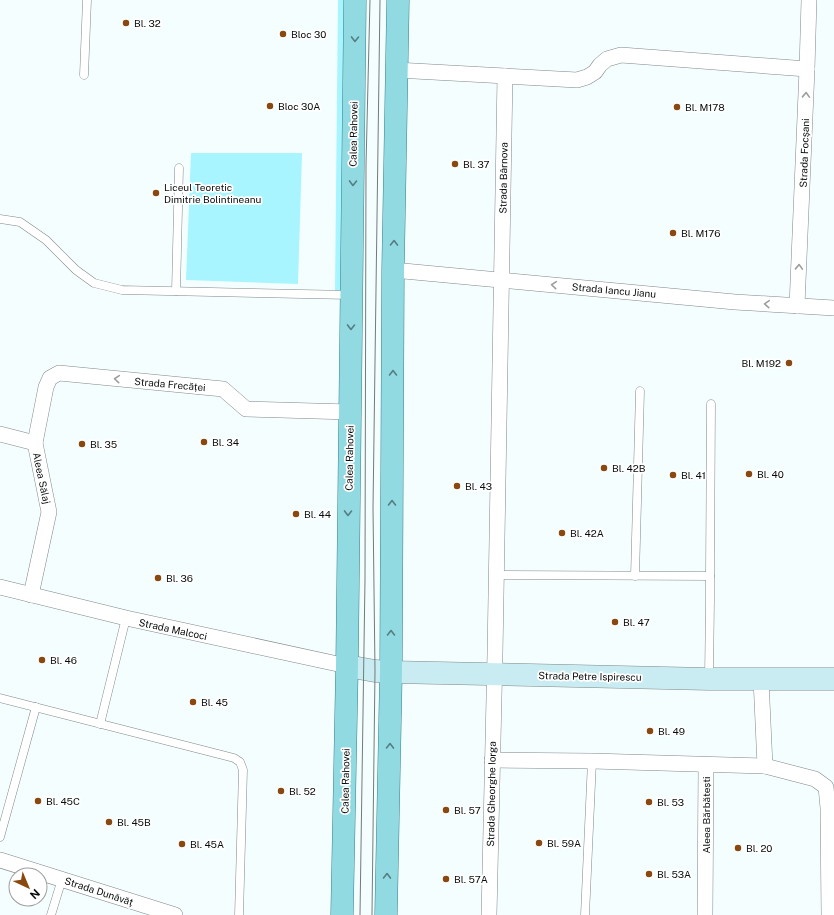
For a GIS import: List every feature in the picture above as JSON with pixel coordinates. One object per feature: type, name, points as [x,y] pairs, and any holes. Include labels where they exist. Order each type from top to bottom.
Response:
[{"type":"main road","name":"Calea Rahovei","points":[[342,915],[355,0]]},
{"type":"main road","points":[[386,915],[391,672],[393,270],[398,0]]},
{"type":"street","name":"Strada Focșani","points":[[797,306],[809,0]]},
{"type":"street","points":[[396,70],[577,80],[587,78],[607,59],[621,55],[807,70]]},
{"type":"street","name":"Strada Bârnova","points":[[500,280],[505,76]]},
{"type":"street","name":"Strada Iancu Jianu","points":[[393,270],[727,301],[834,308]]},
{"type":"street","points":[[494,674],[500,280]]},
{"type":"street","name":"Strada Frecăței","points":[[35,443],[46,387],[50,378],[59,373],[224,389],[246,409],[350,412]]},
{"type":"street","name":"Aleea Sălaj","points":[[0,434],[35,443],[50,512],[32,595]]},
{"type":"street","name":"Strada Malcoci","points":[[0,587],[126,618],[346,666]]},
{"type":"street","name":"Strada Petre Ispirescu","points":[[346,666],[391,672],[709,679],[834,679]]},
{"type":"street","name":"Strada Gheorghe Iorga","points":[[489,915],[494,674]]},
{"type":"street","points":[[761,679],[765,766]]},
{"type":"street","points":[[492,760],[706,764]]},
{"type":"street","name":"Aleea Bărbătești","points":[[705,915],[706,764],[765,766],[815,779],[826,787],[828,808],[829,915]]},
{"type":"street","name":"Strada Dunăvăț","points":[[0,860],[175,915]]},
{"type":"lane","points":[[84,75],[87,0]]},
{"type":"lane","points":[[176,291],[179,168]]},
{"type":"lane","points":[[0,219],[20,222],[46,240],[76,270],[94,283],[122,290],[351,295]]},
{"type":"lane","points":[[635,576],[640,391]]},
{"type":"lane","points":[[709,679],[711,404]]},
{"type":"lane","points":[[496,575],[710,576]]},
{"type":"lane","points":[[100,724],[126,618]]},
{"type":"lane","points":[[0,698],[234,758],[240,762],[243,770],[239,915]]},
{"type":"lane","points":[[0,837],[36,707]]},
{"type":"lane","points":[[585,915],[592,761]]},
{"type":"lane","points":[[51,915],[62,879]]},
{"type":"shaded area","points":[[338,0],[347,0],[343,292],[335,292]]},
{"type":"shaded area","points":[[191,153],[302,153],[298,284],[186,280]]},
{"type":"tram line","points":[[360,915],[365,579],[366,165],[370,0]]},
{"type":"tram line","points":[[372,915],[375,671],[373,508],[380,0]]},
{"type":"place","name":"Bl. 32","points":[[126,23]]},
{"type":"place","name":"Bloc 30","points":[[283,34]]},
{"type":"place","name":"Bloc 30A","points":[[270,106]]},
{"type":"place","name":"Bl. M178","points":[[677,107]]},
{"type":"place","name":"Bl. 37","points":[[455,164]]},
{"type":"place","name":"Liceul Teoretic Dimitrie Bolintineanu","points":[[156,193]]},
{"type":"place","name":"Bl. M176","points":[[673,233]]},
{"type":"place","name":"Bl. M192","points":[[789,363]]},
{"type":"place","name":"Bl. 34","points":[[204,442]]},
{"type":"place","name":"Bl. 35","points":[[82,444]]},
{"type":"place","name":"Bl. 42B","points":[[604,468]]},
{"type":"place","name":"Bl. 40","points":[[749,474]]},
{"type":"place","name":"Bl. 41","points":[[673,475]]},
{"type":"place","name":"Bl. 43","points":[[457,486]]},
{"type":"place","name":"Bl. 44","points":[[296,514]]},
{"type":"place","name":"Bl. 42A","points":[[562,533]]},
{"type":"place","name":"Bl. 36","points":[[158,578]]},
{"type":"place","name":"Bl. 47","points":[[615,622]]},
{"type":"place","name":"Bl. 46","points":[[42,660]]},
{"type":"place","name":"Bl. 45","points":[[193,702]]},
{"type":"place","name":"Bl. 49","points":[[650,731]]},
{"type":"place","name":"Bl. 52","points":[[281,791]]},
{"type":"place","name":"Bl. 45C","points":[[38,801]]},
{"type":"place","name":"Bl. 53","points":[[649,802]]},
{"type":"place","name":"Bl. 57","points":[[446,810]]},
{"type":"place","name":"Bl. 45B","points":[[109,822]]},
{"type":"place","name":"Bl. 59A","points":[[539,843]]},
{"type":"place","name":"Bl. 45A","points":[[182,844]]},
{"type":"place","name":"Bl. 20","points":[[738,848]]},
{"type":"place","name":"Bl. 53A","points":[[649,874]]},
{"type":"place","name":"Bl. 57A","points":[[446,879]]}]
